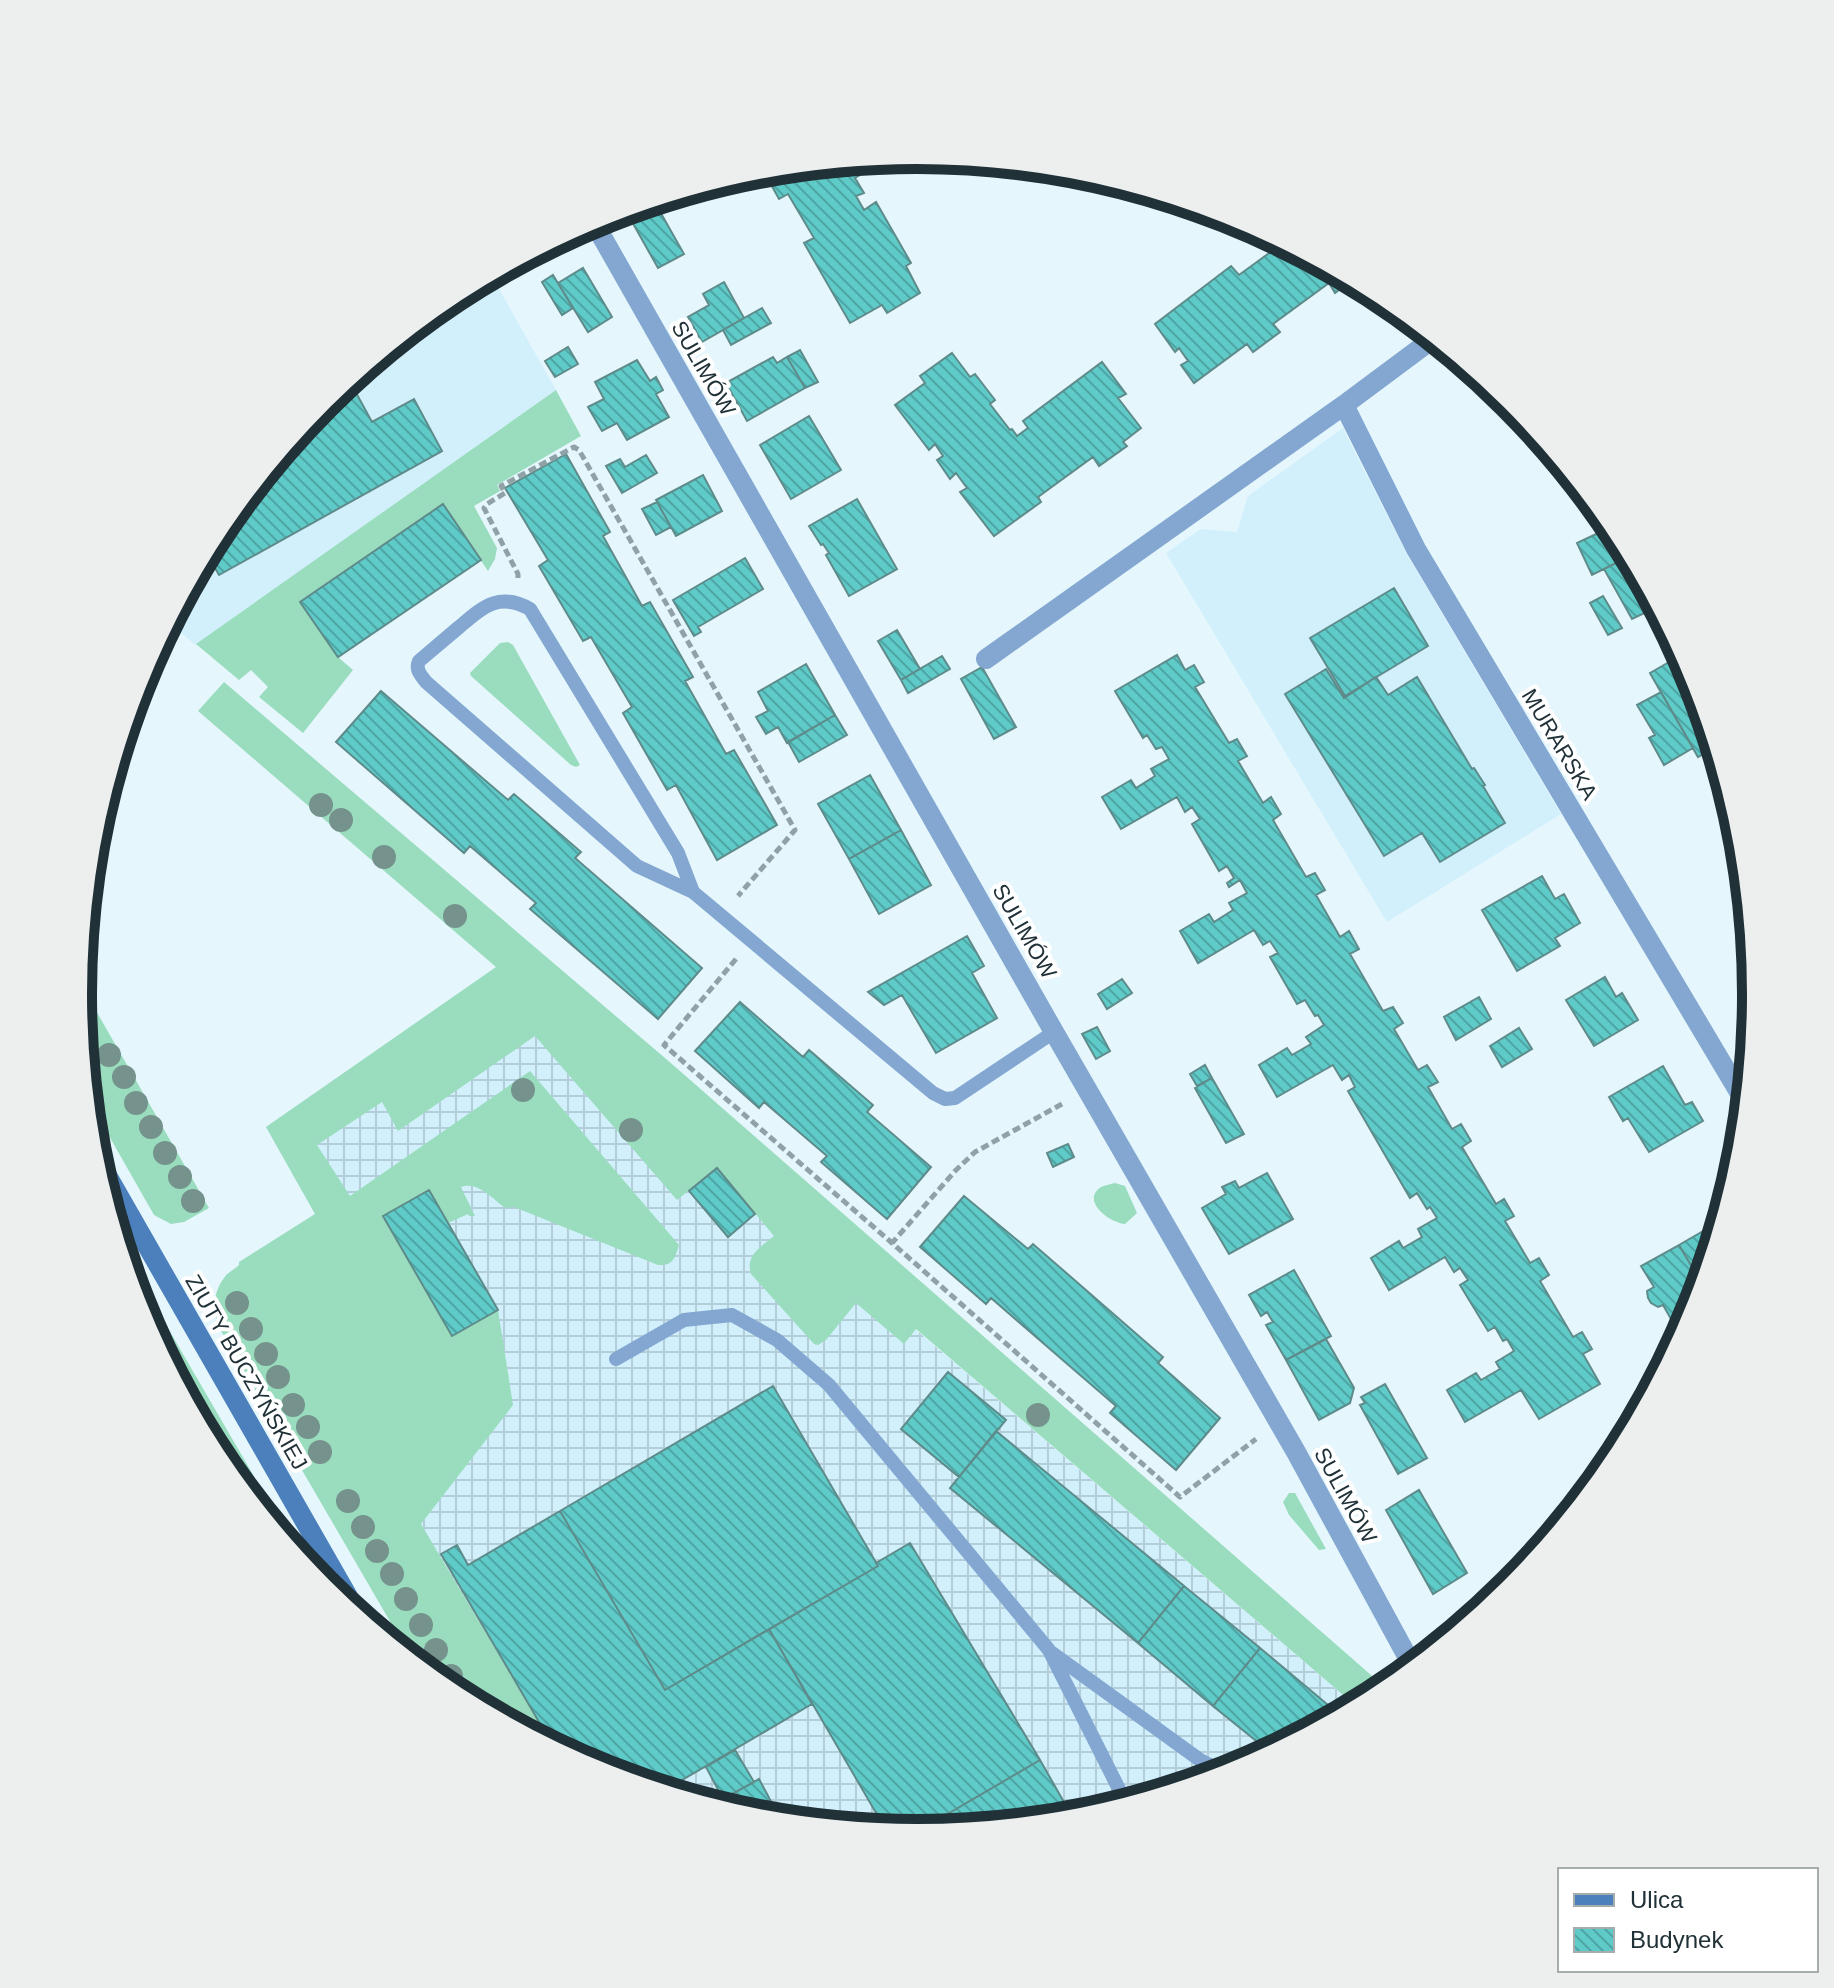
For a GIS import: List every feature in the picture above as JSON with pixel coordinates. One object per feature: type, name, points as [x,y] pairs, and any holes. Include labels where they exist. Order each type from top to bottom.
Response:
[{"type":"main road","name":"ZIUTY BUCZYŃSKIEJ","points":[[116,1192],[340,1583]]},
{"type":"street","name":"SULIMÓW","points":[[600,233],[1278,1421],[1408,1657]]},
{"type":"street","points":[[986,659],[1425,344]]},
{"type":"street","name":"MURARSKA","points":[[1344,405],[1416,549],[1736,1087]]},
{"type":"lane","points":[[693,892],[678,853],[530,609],[518,602],[499,601],[485,605],[419,661],[418,671],[426,682],[637,866],[693,892],[921,1083],[945,1099],[963,1094],[1054,1032]]},
{"type":"lane","points":[[616,1359],[684,1320],[732,1315],[777,1340],[829,1385],[1049,1650],[1121,1793]]},
{"type":"lane","points":[[1049,1650],[1209,1765]]},
{"type":"path","points":[[518,602],[518,574],[484,508],[505,493],[501,486],[574,447],[579,450],[795,830],[722,915]]},
{"type":"path","points":[[752,940],[664,1045],[1180,1497],[1278,1421]]},
{"type":"path","points":[[892,1243],[975,1152],[1087,1090]]},
{"type":"shaded area","points":[[497,285],[556,390],[195,645],[177,629],[231,536],[297,450],[373,374],[415,339]]},
{"type":"shaded area","points":[[1343,428],[1406,553],[1561,814],[1387,922],[1166,553],[1201,529],[1237,532],[1248,496]]},
{"type":"shaded area","points":[[496,968],[1346,1698],[1282,1734],[1182,1775],[1078,1803],[971,1817],[863,1817],[756,1803],[652,1775],[552,1734],[490,1700],[247,1275],[322,1226],[266,1127]]},
{"type":"green space","points":[[556,390],[581,436],[497,485],[500,491],[474,506],[497,548],[488,571],[443,504],[300,602],[338,657],[353,670],[303,733],[259,697],[268,687],[251,670],[239,680],[196,644]]},
{"type":"green space","points":[[500,643],[513,645],[580,765],[571,765],[471,676],[470,673]]},
{"type":"green space","points":[[224,682],[672,1064],[1376,1679],[1346,1698],[916,1329],[904,1344],[856,1303],[826,1340],[814,1344],[751,1274],[752,1257],[774,1236],[717,1168],[677,1200],[535,1036],[398,1131],[382,1102],[317,1145],[350,1196],[530,1071],[679,1245],[673,1260],[658,1265],[514,1207],[505,1208],[473,1186],[461,1187],[475,1216],[468,1214],[448,1223],[429,1190],[383,1216],[452,1336],[498,1310],[513,1405],[421,1524],[543,1729],[459,1680],[415,1649],[398,1634],[220,1329],[215,1310],[216,1297],[220,1284],[239,1262],[315,1214],[266,1127],[496,967],[198,711]]},
{"type":"green space","points":[[92,1004],[209,1208],[184,1222],[171,1224],[154,1215],[103,1125]]},
{"type":"green space","points":[[1115,1183],[1125,1186],[1137,1213],[1125,1224],[1105,1216],[1095,1205],[1095,1193],[1101,1187]]},
{"type":"green space","points":[[151,1298],[273,1509],[231,1452],[203,1406],[177,1359]]},
{"type":"green space","points":[[1289,1493],[1295,1493],[1326,1549],[1319,1550],[1289,1515],[1283,1502]]},
{"type":"building","points":[[868,171],[855,178],[864,193],[856,196],[864,210],[876,202],[911,263],[906,266],[920,293],[887,313],[882,305],[850,323],[804,243],[814,238],[788,194],[779,199],[770,183]]},
{"type":"building","points":[[659,211],[684,254],[658,268],[631,221]]},
{"type":"building","points":[[1273,250],[1342,288],[1335,293],[1329,283],[1273,324],[1280,332],[1253,352],[1247,344],[1194,383],[1181,365],[1188,361],[1179,348],[1175,352],[1155,324],[1231,266],[1239,275]]},
{"type":"building","points":[[583,268],[612,317],[588,332],[558,283]]},
{"type":"building","points":[[553,275],[573,308],[562,315],[542,282]]},
{"type":"building","points":[[724,282],[744,318],[702,342],[688,317],[709,305],[703,294]]},
{"type":"building","points":[[762,308],[771,323],[731,345],[723,330]]},
{"type":"building","points":[[568,347],[578,364],[555,377],[545,361]]},
{"type":"building","points":[[800,350],[818,382],[805,388],[787,357]]},
{"type":"building","points":[[952,353],[970,377],[975,374],[995,400],[990,404],[1017,436],[1028,428],[1023,421],[1102,362],[1126,394],[1118,398],[1141,428],[1123,442],[1127,446],[1099,466],[1093,457],[1038,497],[1041,502],[994,536],[960,492],[967,488],[956,473],[950,479],[937,460],[943,456],[935,444],[929,450],[895,405],[925,383],[920,376]]},
{"type":"building","points":[[773,357],[777,363],[787,357],[805,388],[747,421],[726,383]]},
{"type":"building","points":[[637,360],[650,381],[656,377],[663,390],[656,394],[669,417],[627,440],[617,423],[602,431],[588,407],[604,399],[595,382]]},
{"type":"building","points":[[355,391],[372,422],[414,399],[442,451],[219,575],[213,565],[262,492],[297,450]]},
{"type":"building","points":[[809,416],[841,470],[791,499],[760,445]]},
{"type":"building","points":[[566,454],[610,532],[603,536],[642,606],[650,602],[693,677],[685,681],[726,754],[734,750],[777,825],[717,860],[676,785],[667,790],[623,713],[632,707],[591,637],[583,641],[539,566],[548,560],[505,488]]},
{"type":"building","points":[[646,455],[657,473],[622,493],[606,466],[620,459],[625,467]]},
{"type":"building","points":[[703,475],[722,511],[676,536],[656,500]]},
{"type":"building","points":[[857,499],[897,569],[849,596],[826,555],[829,553],[809,526]]},
{"type":"building","points":[[657,502],[671,527],[656,535],[642,509]]},
{"type":"building","points":[[443,504],[481,560],[338,657],[300,602]]},
{"type":"building","points":[[1600,532],[1619,562],[1592,575],[1577,543]]},
{"type":"building","points":[[745,558],[763,589],[698,627],[701,632],[694,636],[673,600]]},
{"type":"building","points":[[1619,562],[1647,612],[1632,619],[1604,569]]},
{"type":"building","points":[[1394,588],[1428,646],[1345,696],[1310,638]]},
{"type":"building","points":[[1603,596],[1622,628],[1608,635],[1590,603]]},
{"type":"building","points":[[897,630],[920,669],[901,680],[878,641]]},
{"type":"building","points":[[1177,655],[1185,670],[1194,665],[1204,682],[1195,687],[1229,743],[1237,739],[1247,756],[1238,761],[1263,803],[1271,797],[1281,814],[1273,820],[1306,877],[1315,873],[1325,890],[1316,895],[1340,937],[1349,931],[1359,949],[1350,954],[1383,1011],[1393,1007],[1403,1023],[1394,1029],[1418,1070],[1427,1065],[1438,1082],[1428,1087],[1452,1129],[1461,1124],[1471,1141],[1462,1147],[1496,1204],[1504,1199],[1514,1216],[1505,1221],[1530,1263],[1539,1258],[1549,1275],[1540,1281],[1573,1337],[1582,1332],[1592,1349],[1583,1354],[1600,1384],[1539,1419],[1521,1390],[1465,1422],[1447,1390],[1476,1373],[1481,1380],[1500,1369],[1496,1362],[1514,1351],[1507,1339],[1503,1341],[1495,1327],[1488,1331],[1460,1285],[1468,1280],[1460,1268],[1454,1272],[1445,1257],[1389,1290],[1371,1258],[1399,1241],[1403,1248],[1422,1237],[1418,1229],[1437,1218],[1417,1193],[1410,1198],[1348,1091],[1355,1087],[1349,1075],[1342,1080],[1333,1065],[1277,1097],[1259,1065],[1287,1048],[1292,1055],[1311,1044],[1306,1037],[1324,1025],[1305,1000],[1297,1004],[1270,957],[1278,953],[1270,941],[1263,945],[1254,930],[1198,963],[1180,931],[1209,914],[1214,922],[1233,910],[1229,903],[1247,893],[1240,880],[1229,887],[1227,883],[1234,878],[1227,866],[1219,871],[1192,824],[1200,819],[1192,807],[1185,812],[1177,797],[1121,829],[1102,797],[1131,780],[1136,788],[1155,776],[1151,769],[1169,759],[1162,747],[1156,749],[1147,735],[1143,738],[1115,691]]},
{"type":"building","points":[[942,656],[950,669],[908,693],[901,680]]},
{"type":"building","points":[[1671,661],[1705,753],[1698,757],[1650,673]]},
{"type":"building","points":[[806,664],[835,715],[787,743],[778,727],[766,734],[756,717],[768,711],[758,692]]},
{"type":"building","points":[[982,667],[1016,727],[994,739],[961,679]]},
{"type":"building","points":[[1326,669],[1344,698],[1376,677],[1388,695],[1417,677],[1472,769],[1485,785],[1505,823],[1440,862],[1422,833],[1384,856],[1285,694]]},
{"type":"building","points":[[381,691],[508,800],[514,794],[581,852],[575,858],[702,968],[658,1019],[530,909],[536,903],[470,846],[464,853],[336,742]]},
{"type":"building","points":[[1661,692],[1693,748],[1664,765],[1649,738],[1655,735],[1637,705]]},
{"type":"building","points":[[835,715],[847,735],[799,762],[788,742]]},
{"type":"building","points":[[870,775],[901,830],[849,859],[818,804]]},
{"type":"building","points":[[901,830],[931,885],[879,914],[849,859]]},
{"type":"building","points":[[1542,876],[1555,899],[1564,894],[1580,923],[1555,938],[1560,946],[1517,971],[1482,910]]},
{"type":"building","points":[[967,936],[984,966],[972,973],[997,1018],[936,1053],[902,995],[884,1005],[868,992]]},
{"type":"building","points":[[1605,977],[1616,997],[1622,993],[1638,1020],[1594,1046],[1566,1000]]},
{"type":"building","points":[[1122,979],[1132,993],[1107,1009],[1098,994]]},
{"type":"building","points":[[1479,997],[1491,1019],[1456,1040],[1444,1017]]},
{"type":"building","points":[[740,1002],[803,1057],[809,1050],[873,1105],[867,1112],[931,1167],[887,1219],[821,1162],[827,1156],[764,1102],[759,1108],[695,1051]]},
{"type":"building","points":[[1097,1027],[1110,1051],[1096,1059],[1082,1034]]},
{"type":"building","points":[[1519,1028],[1532,1049],[1502,1067],[1490,1046]]},
{"type":"building","points":[[1205,1065],[1212,1078],[1197,1086],[1190,1074]]},
{"type":"building","points":[[1663,1066],[1685,1105],[1692,1102],[1703,1121],[1649,1152],[1628,1118],[1623,1121],[1609,1097]]},
{"type":"building","points":[[1212,1078],[1244,1134],[1226,1143],[1195,1088]]},
{"type":"building","points":[[1068,1144],[1074,1157],[1053,1167],[1047,1153]]},
{"type":"building","points":[[717,1168],[755,1214],[728,1237],[689,1191]]},
{"type":"building","points":[[1267,1173],[1293,1219],[1229,1254],[1202,1208],[1226,1194],[1222,1187],[1235,1181],[1239,1188]]},
{"type":"building","points":[[429,1190],[498,1310],[452,1336],[383,1216]]},
{"type":"building","points":[[964,1196],[1028,1249],[1033,1244],[1163,1357],[1158,1363],[1220,1418],[1176,1470],[1110,1413],[1116,1406],[991,1298],[986,1304],[920,1247]]},
{"type":"building","points":[[1708,1228],[1694,1270],[1679,1245]]},
{"type":"building","points":[[1679,1245],[1694,1270],[1673,1323],[1663,1305],[1658,1307],[1648,1298],[1647,1291],[1654,1287],[1641,1266]]},
{"type":"building","points":[[1294,1270],[1331,1336],[1286,1360],[1266,1325],[1273,1322],[1267,1312],[1261,1316],[1249,1295]]},
{"type":"building","points":[[1326,1339],[1354,1388],[1350,1403],[1319,1420],[1286,1360]]},
{"type":"building","points":[[948,1372],[1006,1420],[959,1477],[901,1429]]},
{"type":"building","points":[[1385,1384],[1427,1458],[1398,1474],[1360,1405],[1365,1403],[1361,1397]]},
{"type":"building","points":[[773,1386],[878,1566],[665,1690],[560,1511]]},
{"type":"building","points":[[996,1431],[1184,1586],[1138,1643],[950,1488]]},
{"type":"building","points":[[1419,1490],[1467,1573],[1433,1594],[1386,1510]]},
{"type":"building","points":[[560,1511],[665,1690],[769,1629],[812,1704],[677,1783],[601,1756],[543,1729],[441,1554],[457,1545],[468,1565]]},
{"type":"building","points":[[910,1543],[1040,1760],[940,1818],[879,1818],[769,1629],[878,1566],[876,1563]]},
{"type":"building","points":[[1184,1586],[1260,1648],[1213,1706],[1138,1643]]},
{"type":"building","points":[[1260,1648],[1331,1707],[1260,1744],[1213,1706]]},
{"type":"building","points":[[735,1750],[754,1782],[727,1797],[721,1795],[706,1767]]},
{"type":"building","points":[[1040,1760],[1066,1805],[1025,1812],[940,1818]]},
{"type":"building","points":[[759,1779],[773,1806],[756,1803],[728,1797]]}]
